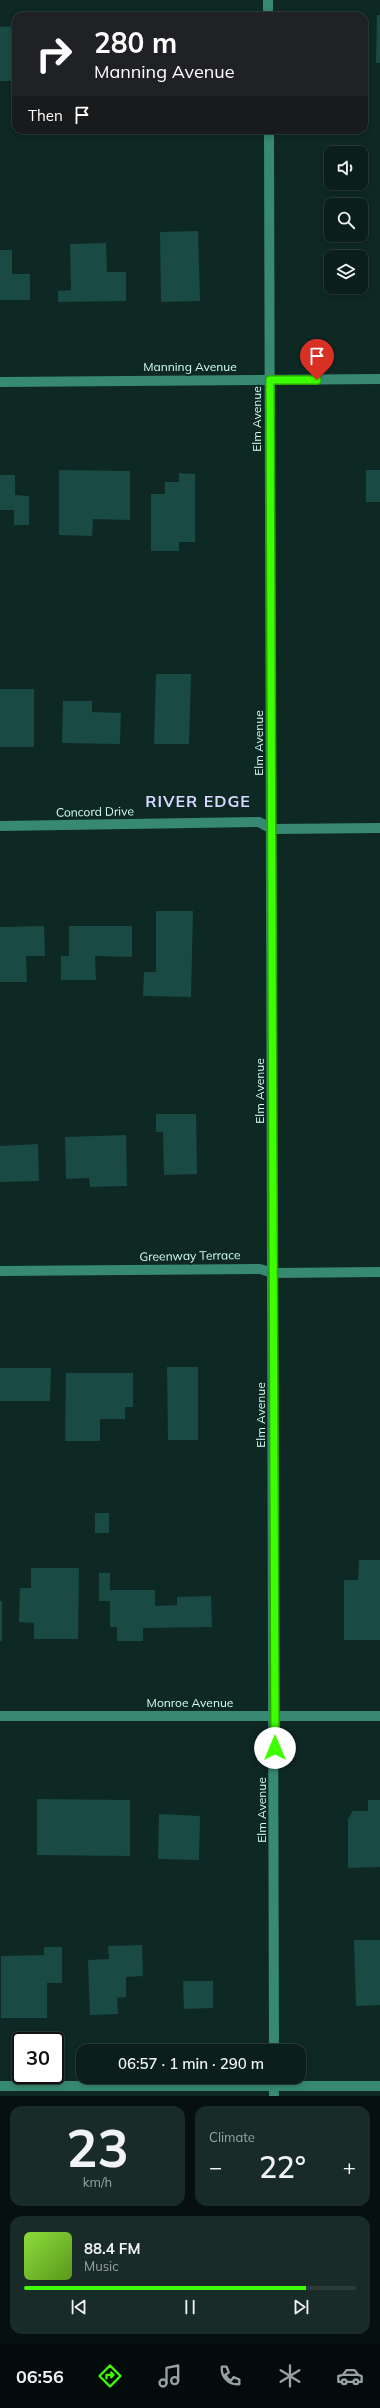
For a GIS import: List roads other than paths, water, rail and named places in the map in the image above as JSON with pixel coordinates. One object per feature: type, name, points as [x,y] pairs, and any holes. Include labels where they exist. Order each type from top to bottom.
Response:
[{"type":"street","points":[[268,0],[268,12]]},
{"type":"street","name":"Elm Avenue","points":[[269,134],[275,1716],[274,2044]]},
{"type":"street","name":"Manning Avenue","points":[[0,382],[380,379]]},
{"type":"street","name":"Concord Drive","points":[[0,826],[259,822],[272,829],[380,828]]},
{"type":"street","name":"Greenway Terrace","points":[[0,1271],[260,1269],[273,1273],[380,1272]]},
{"type":"street","name":"Monroe Avenue","points":[[0,1716],[380,1716]]},
{"type":"street","points":[[306,2083],[380,2086]]},
{"type":"street","points":[[0,2086],[110,2084]]},
{"type":"street","points":[[274,2084],[274,2096]]},
{"type":"district","name":"RIVER EDGE","points":[[198,801]]}]
